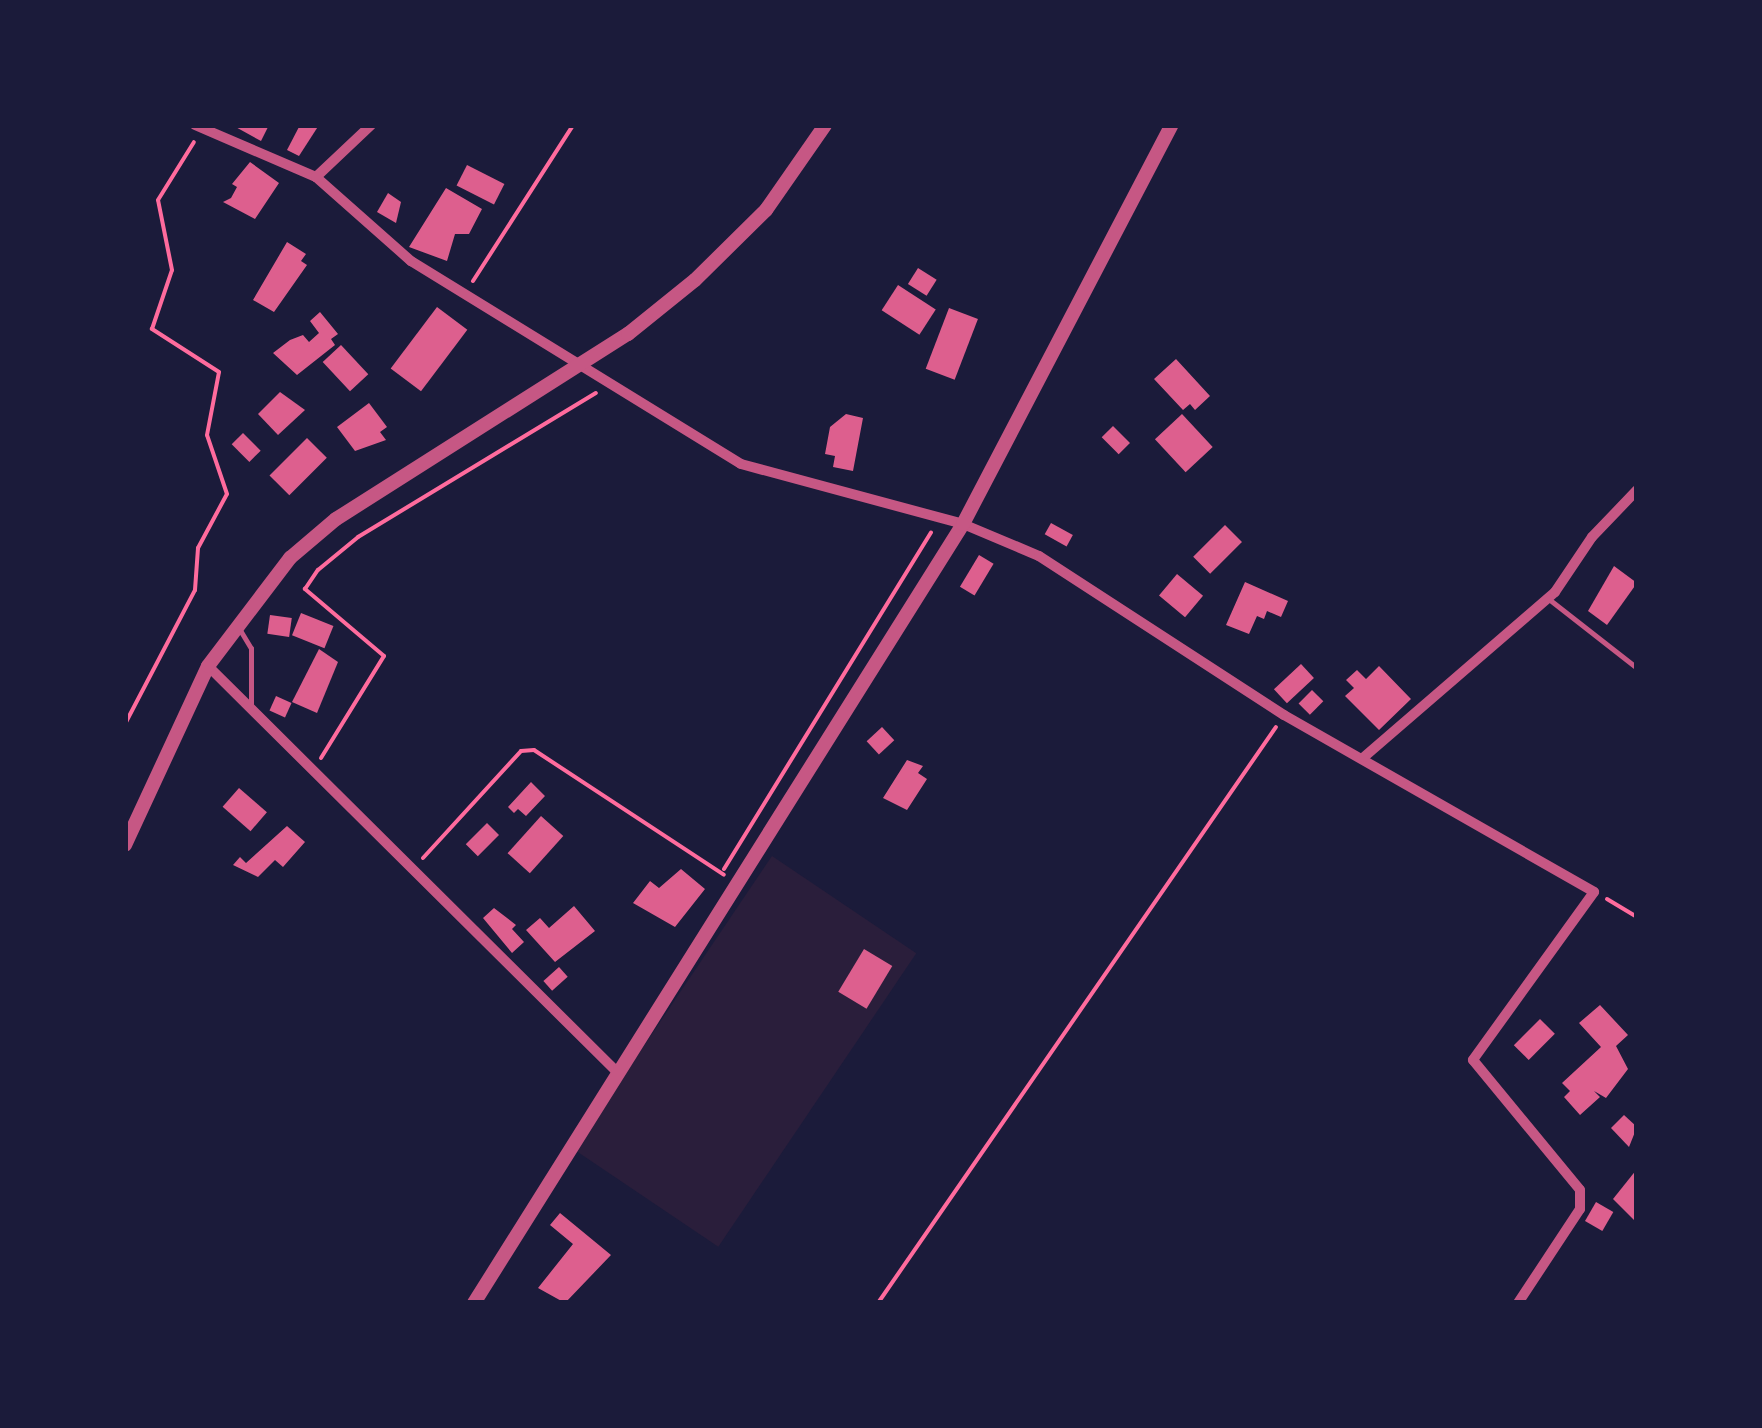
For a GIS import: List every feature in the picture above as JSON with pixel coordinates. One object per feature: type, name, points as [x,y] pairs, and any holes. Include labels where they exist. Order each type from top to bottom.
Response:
[{"type":"street","points":[[316,177],[370,125]]},
{"type":"street","points":[[125,845],[208,666],[236,624],[290,558],[336,518],[578,365],[695,280],[766,210],[824,125]]},
{"type":"street","points":[[474,1303],[963,524],[1172,125]]},
{"type":"street","points":[[198,127],[281,157],[316,177],[388,244],[607,386],[741,464],[963,524],[1040,556],[1284,715],[1364,757],[1594,892],[1473,1060],[1580,1190],[1580,1209],[1518,1303]]},
{"type":"street","points":[[1364,757],[1547,598],[1637,490]]},
{"type":"street","points":[[208,666],[618,1072]]},
{"type":"lane","points":[[1547,598],[1637,668]]},
{"type":"lane","points":[[236,624],[251,648],[251,708]]},
{"type":"path","points":[[465,295],[572,125]]},
{"type":"path","points":[[125,724],[195,590],[198,548],[227,494],[207,435],[219,372],[152,329],[172,270],[158,200],[198,127]]},
{"type":"path","points":[[314,770],[384,656],[306,589],[318,570],[358,537],[607,386]]},
{"type":"path","points":[[722,874],[940,518]]},
{"type":"path","points":[[878,1303],[1284,715]]},
{"type":"path","points":[[413,869],[521,751],[534,750],[736,883]]},
{"type":"path","points":[[1594,892],[1637,918]]},
{"type":"shaded area","points":[[772,856],[916,953],[718,1247],[574,1149]]},
{"type":"building","points":[[232,125],[269,125],[261,141]]},
{"type":"building","points":[[300,125],[319,125],[299,156],[287,150]]},
{"type":"building","points":[[250,162],[279,183],[255,219],[223,202],[231,198],[237,187],[232,184]]},
{"type":"building","points":[[467,165],[504,184],[494,205],[457,185]]},
{"type":"building","points":[[446,188],[482,209],[469,234],[455,234],[447,261],[409,247]]},
{"type":"building","points":[[388,193],[401,202],[396,223],[377,212]]},
{"type":"building","points":[[287,242],[306,254],[301,261],[307,265],[274,312],[253,300]]},
{"type":"building","points":[[918,268],[937,280],[927,296],[908,284]]},
{"type":"building","points":[[898,285],[936,310],[919,335],[882,310]]},
{"type":"building","points":[[437,307],[467,330],[421,391],[391,368]]},
{"type":"building","points":[[949,308],[978,319],[955,380],[926,369]]},
{"type":"building","points":[[320,312],[338,334],[331,339],[335,345],[297,375],[273,353],[303,335],[309,342],[319,333],[310,321]]},
{"type":"building","points":[[341,345],[368,374],[350,391],[323,362]]},
{"type":"building","points":[[1176,359],[1210,396],[1195,410],[1190,404],[1183,410],[1154,379]]},
{"type":"building","points":[[280,392],[305,410],[278,435],[258,414]]},
{"type":"building","points":[[369,403],[387,427],[380,432],[386,440],[355,451],[337,427]]},
{"type":"building","points":[[846,414],[863,418],[853,471],[833,467],[835,456],[825,454],[830,427]]},
{"type":"building","points":[[1182,414],[1213,447],[1186,472],[1155,439]]},
{"type":"building","points":[[1113,426],[1130,443],[1119,454],[1102,437]]},
{"type":"building","points":[[243,433],[261,451],[249,462],[232,444]]},
{"type":"building","points":[[307,438],[327,458],[289,495],[270,475]]},
{"type":"building","points":[[1051,523],[1073,535],[1067,546],[1045,534]]},
{"type":"building","points":[[1225,525],[1242,542],[1210,574],[1193,557]]},
{"type":"building","points":[[979,555],[994,564],[975,595],[960,587]]},
{"type":"building","points":[[1614,566],[1637,583],[1607,625],[1588,611]]},
{"type":"building","points":[[1177,574],[1203,596],[1185,617],[1159,595]]},
{"type":"building","points":[[1245,582],[1288,601],[1281,617],[1267,611],[1264,619],[1257,616],[1249,634],[1226,625]]},
{"type":"building","points":[[301,613],[333,626],[324,648],[292,635]]},
{"type":"building","points":[[270,615],[292,618],[289,637],[267,634]]},
{"type":"building","points":[[319,649],[338,662],[317,713],[292,702]]},
{"type":"building","points":[[1301,664],[1314,678],[1287,703],[1274,689]]},
{"type":"building","points":[[1379,666],[1411,699],[1379,730],[1345,696],[1354,688],[1346,680],[1357,670],[1366,679]]},
{"type":"building","points":[[1312,690],[1323,701],[1310,715],[1299,703]]},
{"type":"building","points":[[276,696],[292,703],[285,718],[269,711]]},
{"type":"building","points":[[882,727],[894,740],[879,754],[867,741]]},
{"type":"building","points":[[907,760],[923,766],[918,773],[927,779],[907,810],[883,798]]},
{"type":"building","points":[[531,782],[545,796],[526,816],[518,809],[514,813],[508,807]]},
{"type":"building","points":[[239,788],[267,812],[251,831],[223,807]]},
{"type":"building","points":[[541,816],[563,836],[530,873],[508,853]]},
{"type":"building","points":[[487,823],[499,835],[478,856],[466,844]]},
{"type":"building","points":[[287,826],[305,842],[283,867],[275,860],[258,877],[233,865],[240,857],[246,863]]},
{"type":"building","points":[[681,869],[705,889],[675,927],[633,903],[650,881],[659,888]]},
{"type":"building","points":[[574,906],[595,931],[555,962],[526,930],[540,918],[549,928]]},
{"type":"building","points":[[494,908],[516,925],[512,929],[524,942],[512,953],[483,918]]},
{"type":"building","points":[[864,949],[892,966],[867,1009],[838,992]]},
{"type":"building","points":[[559,967],[568,977],[552,991],[543,981]]},
{"type":"building","points":[[1600,1005],[1628,1035],[1616,1046],[1628,1069],[1606,1098],[1594,1091],[1600,1097],[1580,1115],[1564,1097],[1570,1091],[1562,1083],[1601,1047],[1579,1023]]},
{"type":"building","points":[[1540,1019],[1555,1034],[1529,1060],[1514,1045]]},
{"type":"building","points":[[1624,1115],[1637,1127],[1629,1147],[1611,1128]]},
{"type":"building","points":[[1637,1169],[1637,1223],[1613,1199]]},
{"type":"building","points":[[1596,1202],[1613,1212],[1602,1231],[1585,1221]]},
{"type":"building","points":[[560,1213],[611,1255],[565,1303],[538,1288],[573,1244],[550,1225]]}]
